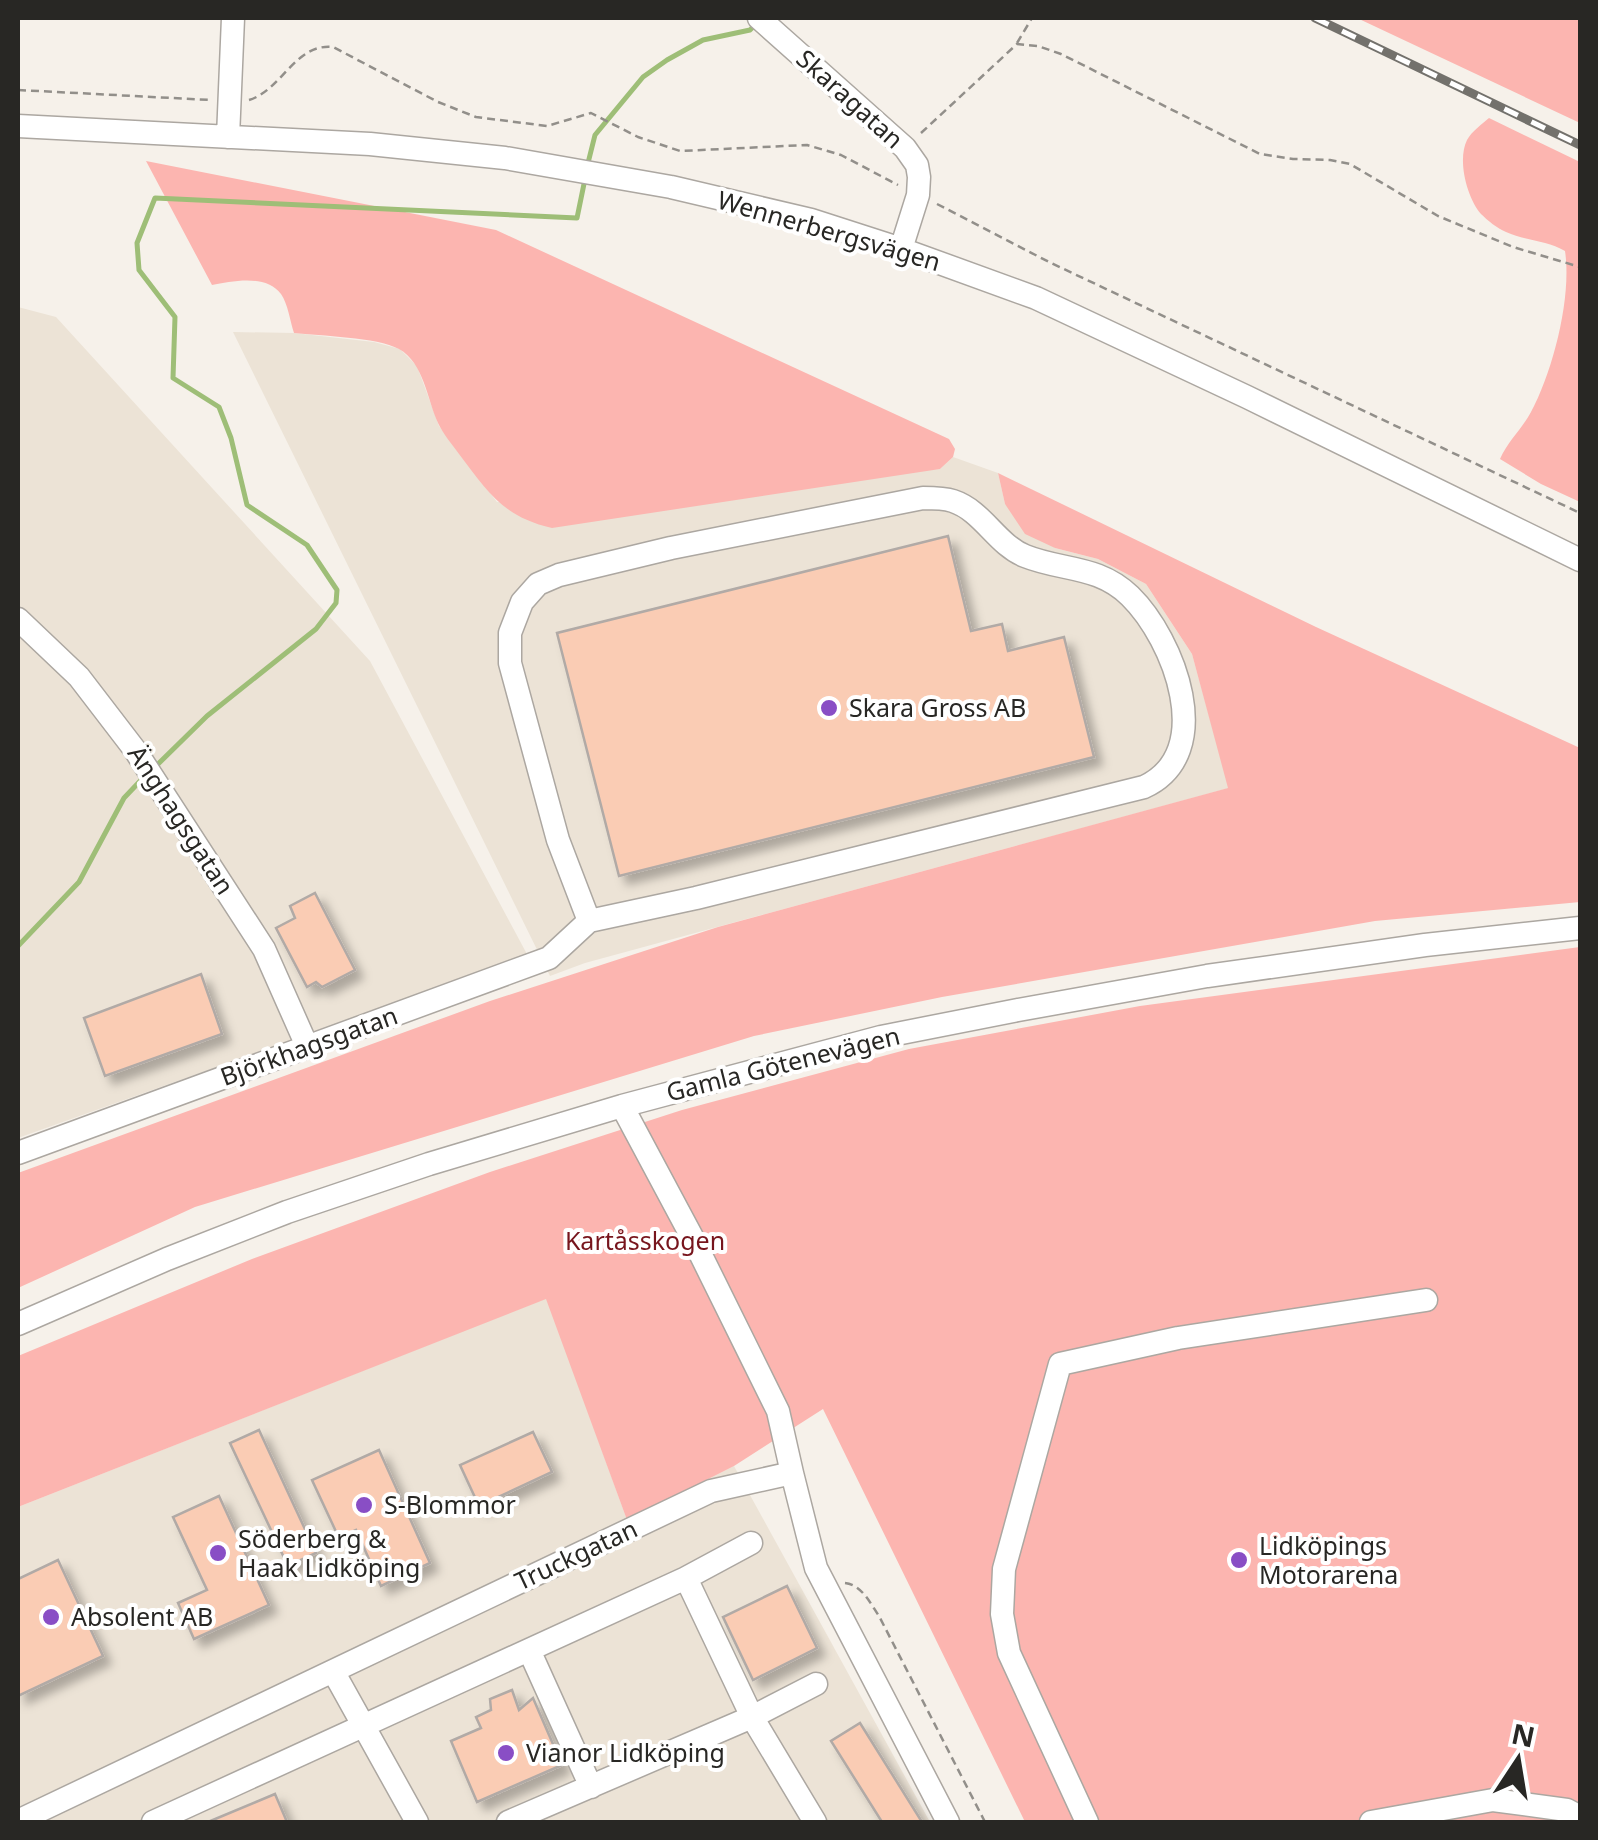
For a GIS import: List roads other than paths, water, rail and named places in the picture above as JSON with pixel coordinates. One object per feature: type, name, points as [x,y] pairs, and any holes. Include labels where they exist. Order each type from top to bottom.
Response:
[{"type":"street","points":[[228,136],[233,18]]},
{"type":"street","name":"Skaragatan","points":[[759,18],[905,148],[917,165],[918,195],[901,249]]},
{"type":"street","name":"Wennerbergsvägen","points":[[18,126],[472,154],[671,186],[810,220],[980,276],[1082,319],[1580,560]]},
{"type":"street","points":[[923,498],[953,500],[982,519],[1003,542],[1023,556],[1106,578],[1129,595],[1161,639],[1183,694],[1183,722],[1179,746],[1170,768],[1160,779],[681,902],[589,921],[558,840],[510,663],[510,632],[522,602],[538,584],[671,548],[923,498]]},
{"type":"street","name":"Änghagsgatan","points":[[18,619],[79,678],[136,750],[264,950],[307,1046]]},
{"type":"street","name":"Björkhagsgatan","points":[[18,1153],[549,958],[589,921]]},
{"type":"street","name":"Gamla Götenevägen","points":[[18,1324],[166,1259],[428,1164],[622,1106],[881,1037],[1303,962],[1580,928]]},
{"type":"street","points":[[622,1106],[778,1412],[816,1568],[948,1822]]},
{"type":"street","points":[[1087,1822],[1009,1653],[1002,1614],[1004,1569],[1060,1364],[1178,1338],[1426,1300]]},
{"type":"street","name":"Truckgatan","points":[[18,1821],[711,1492],[792,1472]]},
{"type":"street","points":[[153,1822],[686,1578],[750,1543]]},
{"type":"street","points":[[686,1578],[752,1717],[815,1822]]},
{"type":"street","points":[[529,1650],[590,1787]]},
{"type":"street","points":[[333,1672],[417,1822]]},
{"type":"street","points":[[508,1822],[752,1717],[816,1684]]},
{"type":"street","points":[[1371,1822],[1492,1800],[1567,1810],[1580,1817]]},
{"type":"waterway","points":[[588,163],[595,135],[643,77],[703,40],[754,26]]},
{"type":"waterway","points":[[155,767],[207,716],[316,629],[336,603],[337,590],[307,545],[247,505],[231,438],[219,407],[173,378],[175,317],[139,270],[137,243],[155,198],[577,218],[585,179]]},
{"type":"waterway","points":[[18,946],[79,882],[124,798],[143,778]]},
{"type":"railway","points":[[1315,18],[1580,145]]},
{"type":"place","name":"Skara Gross AB","points":[[829,708]]},
{"type":"place","name":"S-Blommor","points":[[364,1505]]},
{"type":"place","name":"Söderberg & Haak Lidköping","points":[[218,1553]]},
{"type":"place","name":"Lidköpings Motorarena","points":[[1239,1560]]},
{"type":"place","name":"Absolent AB","points":[[51,1617]]},
{"type":"place","name":"Vianor Lidköping","points":[[506,1753]]},
{"type":"park label","name":"Kartåsskogen","points":[[645,1241]]}]
